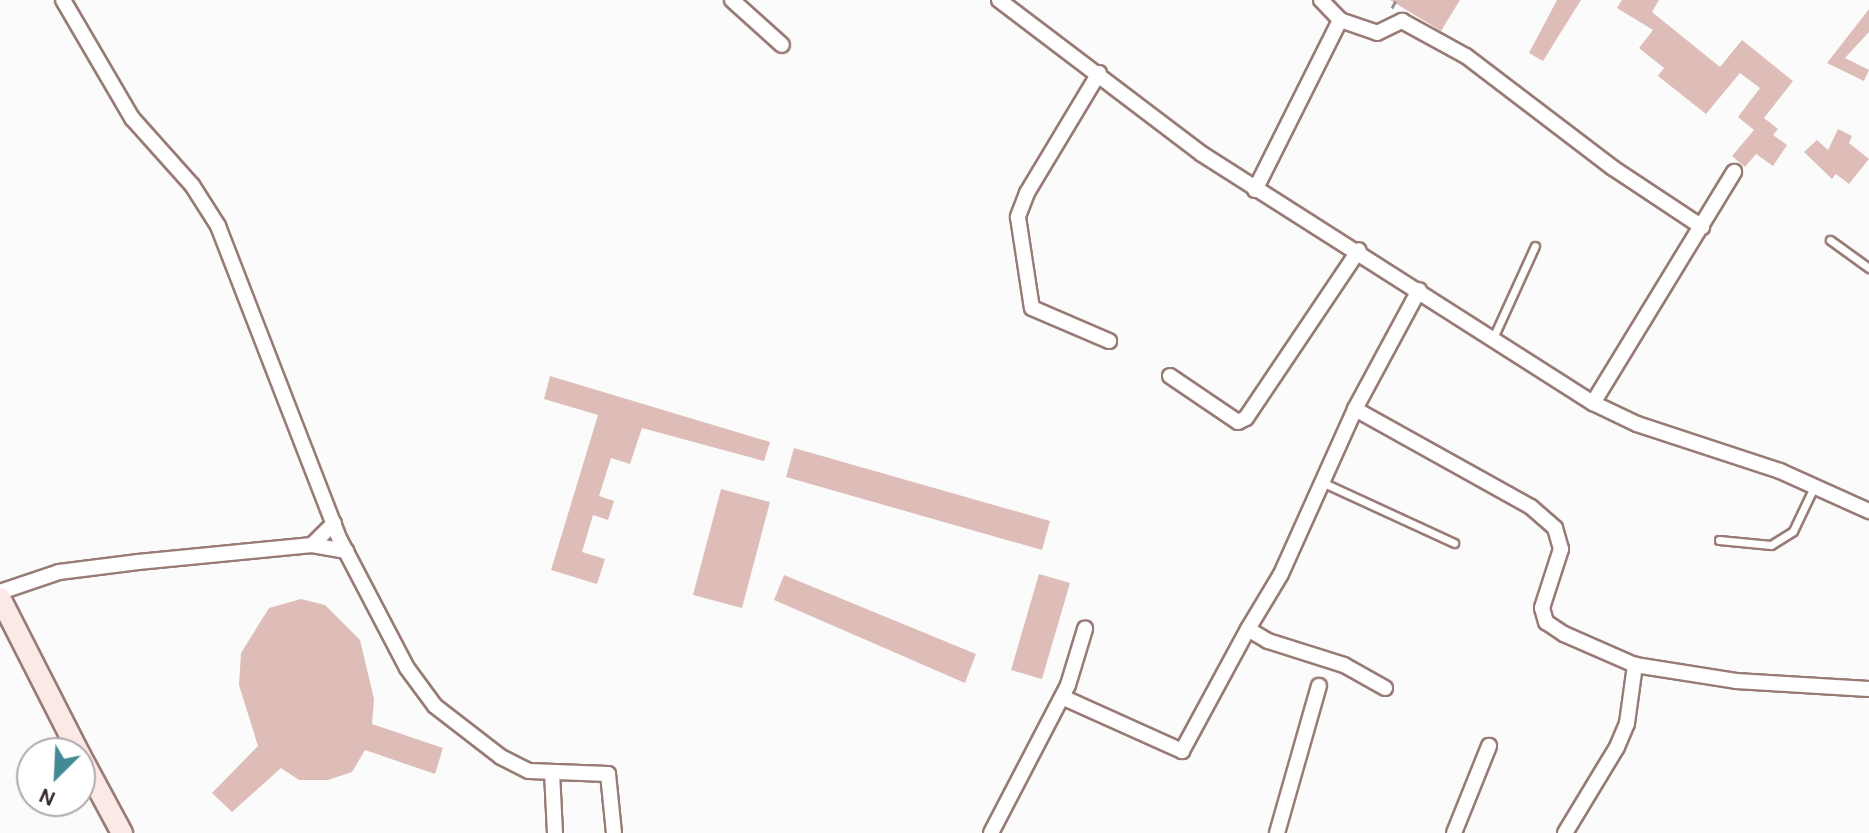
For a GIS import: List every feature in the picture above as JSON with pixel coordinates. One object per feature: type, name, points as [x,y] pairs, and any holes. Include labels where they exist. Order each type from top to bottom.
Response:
[{"type":"street","points":[[63,0],[132,118],[192,185],[218,226],[334,523],[374,613],[435,706],[501,757],[529,771],[608,774],[614,833]]},
{"type":"street","points":[[732,0],[782,45]]},
{"type":"street","points":[[999,0],[1255,190],[1359,250],[1593,403],[1637,424],[1814,487],[1869,511]]},
{"type":"street","points":[[1321,0],[1340,20],[1377,33],[1402,21],[1421,28],[1702,227]]},
{"type":"street","points":[[1255,190],[1340,20]]},
{"type":"street","points":[[1099,73],[1027,193],[1018,217],[1019,240],[1032,308],[1109,341]]},
{"type":"street","points":[[1593,403],[1734,172]]},
{"type":"street","points":[[1170,376],[1238,422],[1246,418],[1359,250]]},
{"type":"street","points":[[1062,697],[1182,751],[1326,484],[1355,409],[1419,290]]},
{"type":"street","points":[[1355,409],[1531,507],[1555,528],[1561,549],[1542,608],[1546,622],[1635,665],[1750,683],[1869,689]]},
{"type":"street","points":[[312,545],[334,523]]},
{"type":"street","points":[[71,737],[0,595],[59,572],[312,545],[346,551]]},
{"type":"street","points":[[991,833],[1062,697],[1085,629]]},
{"type":"street","points":[[1248,629],[1268,641],[1344,665],[1385,688]]},
{"type":"street","points":[[1565,833],[1617,747],[1632,699],[1635,665]]},
{"type":"street","points":[[1277,833],[1319,686]]},
{"type":"street","points":[[1454,833],[1489,746]]},
{"type":"street","points":[[552,772],[555,833]]},
{"type":"street","points":[[96,785],[122,833]]},
{"type":"lane","points":[[1830,240],[1869,268]]},
{"type":"lane","points":[[1493,338],[1535,246]]},
{"type":"lane","points":[[1326,484],[1454,543]]},
{"type":"lane","points":[[1719,540],[1771,545],[1793,531],[1814,487]]},
{"type":"building","points":[[1390,0],[1460,0],[1441,31]]},
{"type":"building","points":[[1557,0],[1581,0],[1543,61],[1529,53]]},
{"type":"building","points":[[1622,0],[1659,0],[1652,12],[1720,67],[1742,40],[1793,81],[1764,118],[1778,129],[1773,135],[1787,145],[1773,166],[1756,154],[1745,167],[1732,156],[1754,130],[1738,117],[1760,88],[1740,73],[1706,114],[1658,76],[1664,68],[1639,48],[1653,30],[1617,8]]},
{"type":"building","points":[[1869,9],[1869,32],[1845,58],[1869,70],[1864,81],[1827,63]]},
{"type":"building","points":[[1838,129],[1852,136],[1849,143],[1869,159],[1849,184],[1836,174],[1832,179],[1804,152],[1817,140],[1828,150]]},
{"type":"building","points":[[550,376],[770,442],[764,461],[642,428],[630,464],[611,458],[599,496],[614,501],[608,520],[593,515],[582,552],[605,559],[597,584],[551,570],[598,415],[544,399]]},
{"type":"building","points":[[794,448],[1050,521],[1042,550],[786,477]]},
{"type":"building","points":[[721,489],[770,502],[742,608],[693,595]]},
{"type":"building","points":[[1039,574],[1070,583],[1042,679],[1011,670]]},
{"type":"building","points":[[784,575],[976,654],[965,683],[774,600]]},
{"type":"building","points":[[301,599],[325,605],[360,640],[374,699],[372,724],[443,748],[435,774],[365,750],[352,772],[328,780],[299,780],[281,768],[232,812],[212,793],[258,746],[239,685],[241,653],[269,608]]}]
